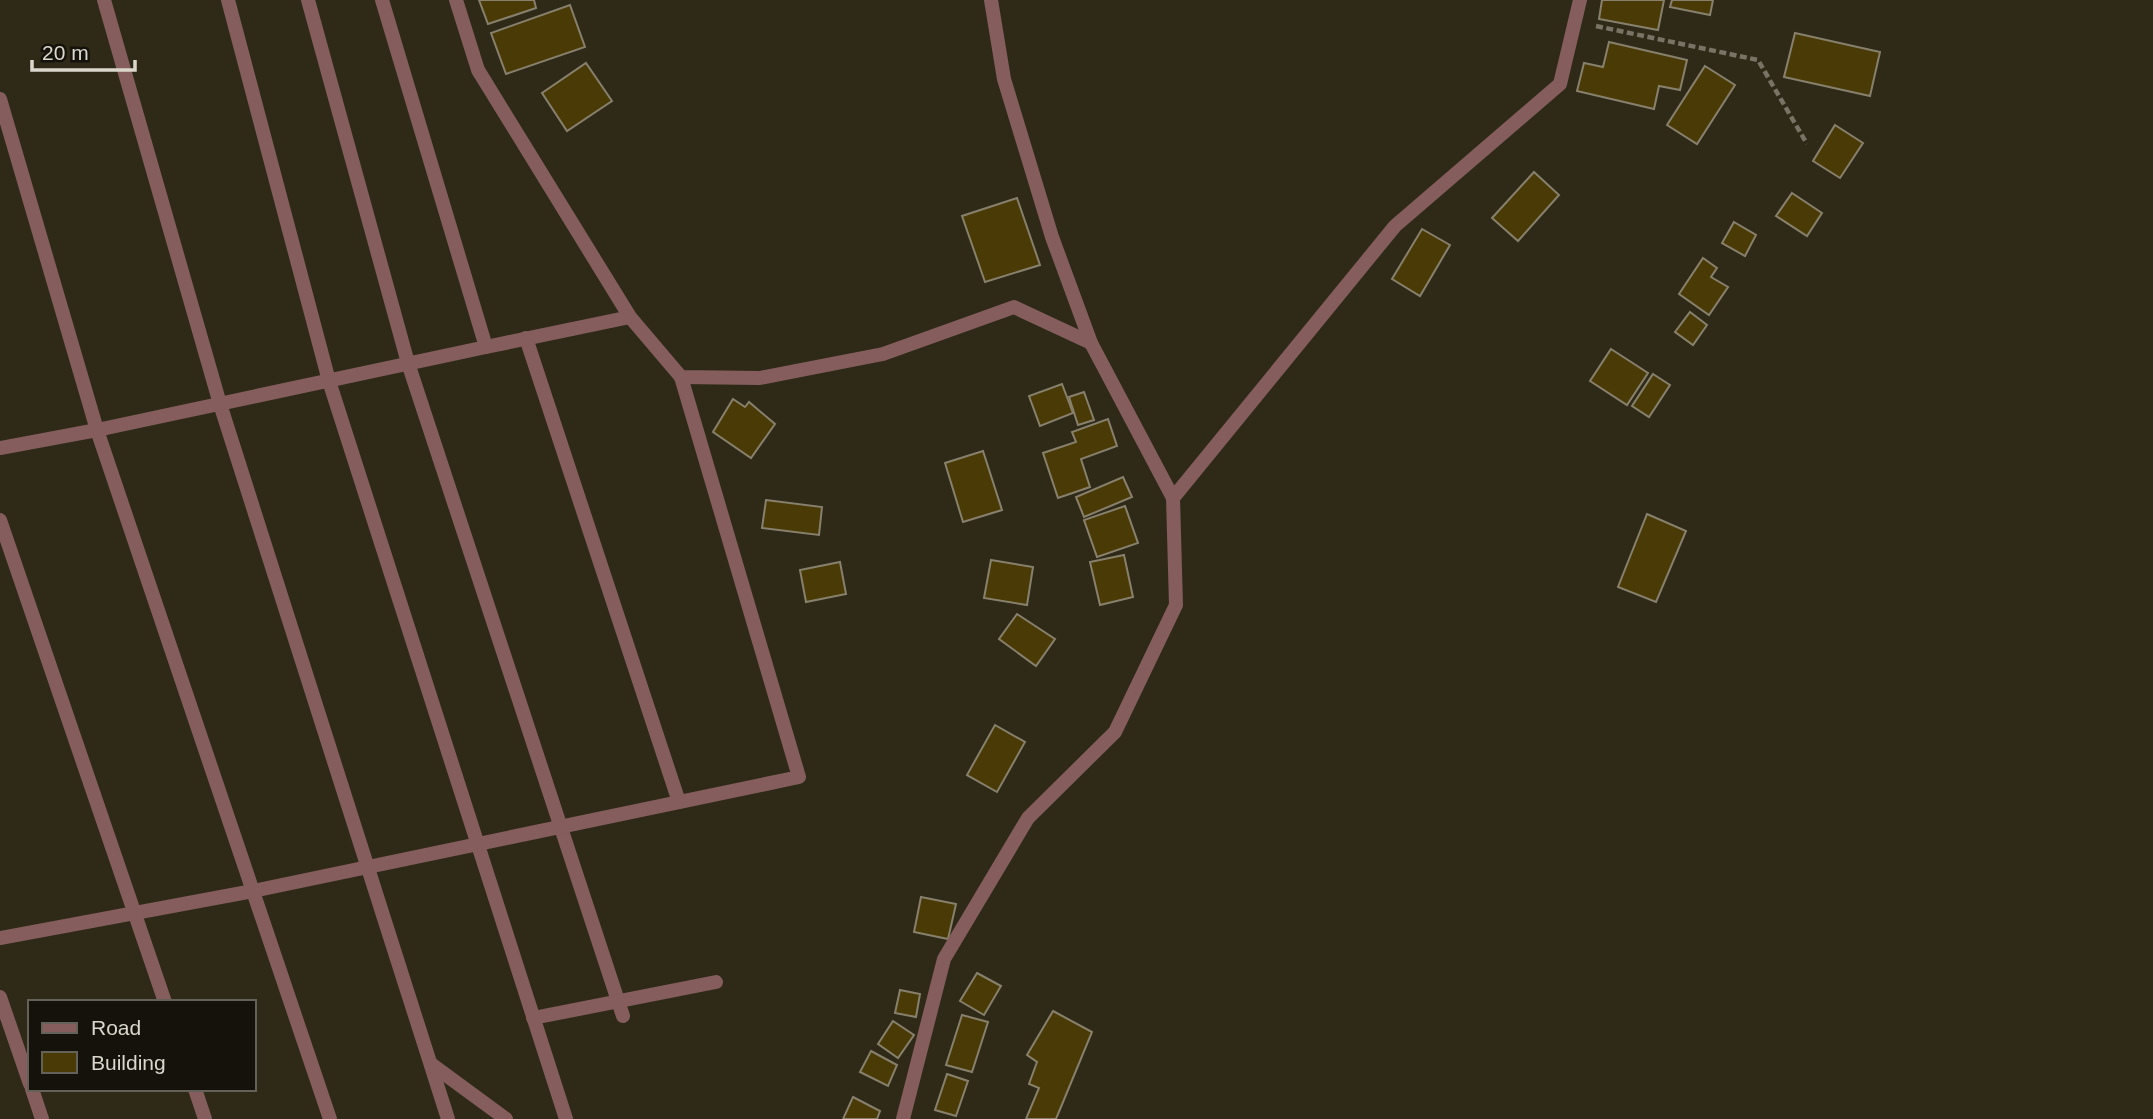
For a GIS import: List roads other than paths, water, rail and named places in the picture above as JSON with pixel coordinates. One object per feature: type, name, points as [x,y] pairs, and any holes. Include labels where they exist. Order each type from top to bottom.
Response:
[{"type":"street","points":[[104,0],[220,404],[448,1119]]},
{"type":"street","points":[[228,0],[329,381],[566,1119]]},
{"type":"street","points":[[308,0],[408,363],[624,1016]]},
{"type":"street","points":[[382,0],[486,347]]},
{"type":"street","points":[[0,938],[253,891],[799,777],[681,377],[629,317],[478,70],[456,0]]},
{"type":"street","points":[[903,1119],[944,959],[1028,818],[1115,732],[1176,605],[1173,498],[1091,343],[1052,237],[1004,79],[991,0]]},
{"type":"street","points":[[1173,498],[1395,226],[1560,84],[1580,0]]},
{"type":"street","points":[[0,99],[97,430],[330,1119]]},
{"type":"street","points":[[681,377],[760,378],[883,354],[1013,307],[1091,343]]},
{"type":"street","points":[[0,448],[97,430],[629,317]]},
{"type":"street","points":[[526,338],[679,802]]},
{"type":"street","points":[[0,520],[164,1000]]},
{"type":"street","points":[[533,1018],[716,982]]},
{"type":"street","points":[[0,997],[28,1078]]},
{"type":"street","points":[[430,1064],[506,1119]]},
{"type":"street","points":[[33,1091],[42,1119]]},
{"type":"street","points":[[196,1091],[205,1119]]}]
